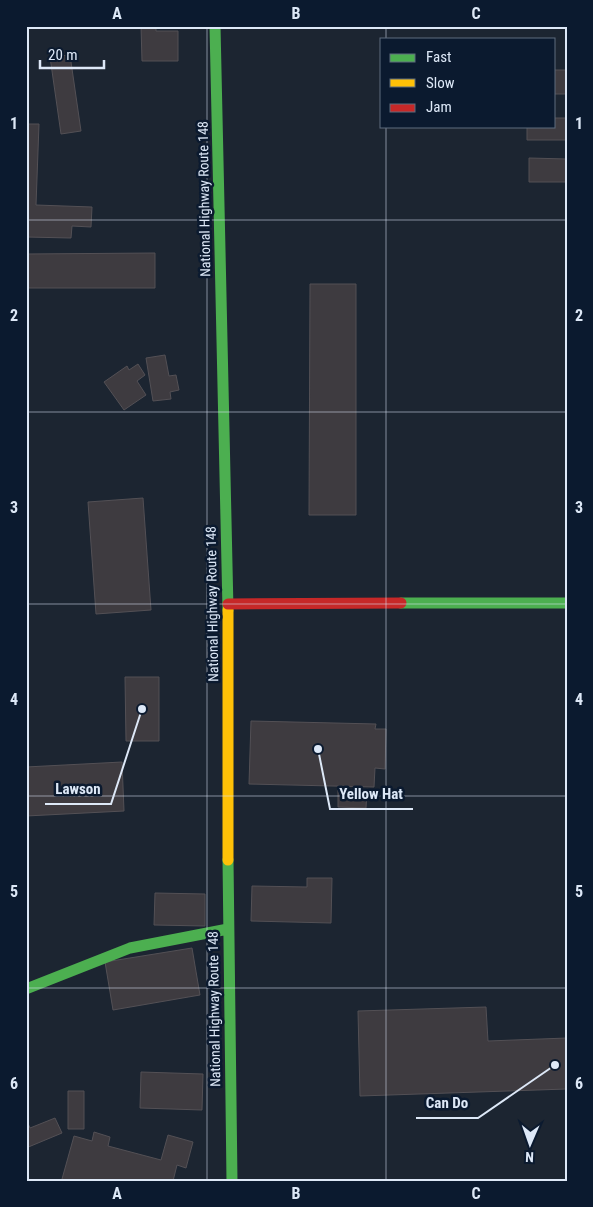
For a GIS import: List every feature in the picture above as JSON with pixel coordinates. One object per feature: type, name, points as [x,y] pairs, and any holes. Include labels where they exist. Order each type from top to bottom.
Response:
[{"type":"main road","name":"National Highway Route 148","points":[[215,26],[228,604],[228,929],[232,1181]]},
{"type":"main road","points":[[228,604],[567,603]]},
{"type":"main road","points":[[26,989],[130,948],[228,929]]},
{"type":"building","points":[[141,26],[156,26],[156,31],[178,31],[178,61],[142,61]]},
{"type":"building","points":[[70,55],[81,131],[61,134],[50,57]]},
{"type":"building","points":[[556,70],[567,70],[567,94],[556,94]]},
{"type":"building","points":[[556,118],[567,118],[567,140],[527,140],[527,128],[556,128]]},
{"type":"building","points":[[26,124],[39,124],[36,205],[92,207],[91,227],[72,226],[71,238],[26,237]]},
{"type":"building","points":[[529,158],[567,159],[567,182],[529,182]]},
{"type":"building","points":[[155,253],[155,288],[26,288],[26,254]]},
{"type":"building","points":[[310,284],[356,284],[356,515],[309,515]]},
{"type":"building","points":[[165,355],[169,376],[176,375],[179,390],[170,392],[171,399],[153,401],[146,358]]},
{"type":"building","points":[[138,364],[145,375],[137,381],[146,395],[124,410],[104,382],[127,366],[129,370]]},
{"type":"building","points":[[143,498],[151,610],[96,614],[88,502]]},
{"type":"building","points":[[125,677],[159,677],[159,741],[126,741]]},
{"type":"building","points":[[251,721],[376,724],[375,729],[386,729],[385,769],[375,768],[374,787],[249,784]]},
{"type":"building","points":[[122,762],[124,811],[26,816],[26,767]]},
{"type":"building","points":[[338,790],[367,791],[366,808],[338,807]]},
{"type":"building","points":[[307,878],[332,878],[331,923],[251,921],[252,886],[307,887]]},
{"type":"building","points":[[155,893],[205,894],[205,926],[154,925]]},
{"type":"building","points":[[192,948],[200,995],[113,1010],[105,962]]},
{"type":"building","points":[[486,1007],[488,1041],[567,1038],[567,1089],[360,1096],[358,1011]]},
{"type":"building","points":[[141,1072],[203,1074],[202,1110],[140,1108]]},
{"type":"building","points":[[68,1091],[84,1091],[84,1129],[68,1129]]},
{"type":"building","points":[[55,1118],[62,1133],[26,1148],[26,1119],[30,1128]]},
{"type":"building","points":[[94,1132],[110,1137],[108,1146],[161,1160],[168,1135],[193,1142],[186,1168],[177,1165],[173,1181],[69,1181],[62,1179],[74,1136],[92,1141]]},
{"type":"traffic: fast","points":[[215,26],[228,610]]},
{"type":"traffic: fast","points":[[401,603],[567,603]]},
{"type":"traffic: fast","points":[[228,860],[232,1181]]},
{"type":"traffic: fast","points":[[26,989],[130,948],[228,929]]},
{"type":"traffic: slow","points":[[228,610],[228,860]]},
{"type":"traffic: jam","points":[[228,604],[401,603]]},
{"type":"place","name":"Lawson","points":[[142,709]]},
{"type":"place","name":"Yellow Hat","points":[[318,749]]},
{"type":"place","name":"Can Do","points":[[555,1065]]}]
